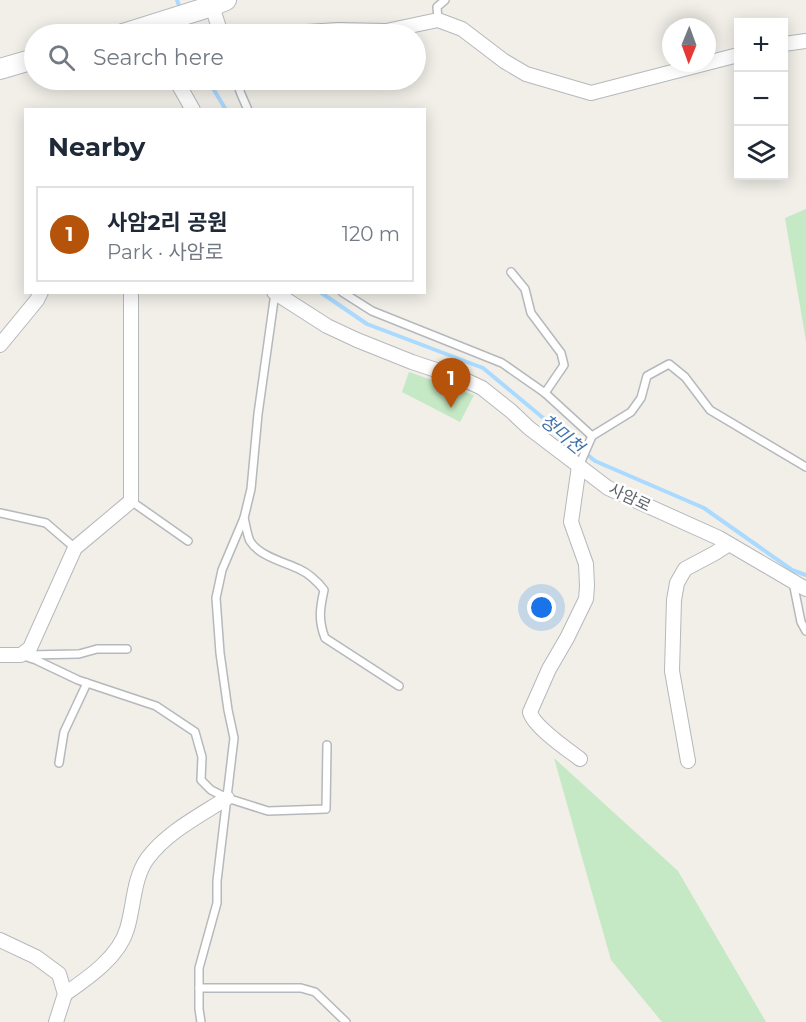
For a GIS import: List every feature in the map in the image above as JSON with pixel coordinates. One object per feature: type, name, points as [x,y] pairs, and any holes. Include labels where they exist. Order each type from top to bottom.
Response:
[{"type":"main road","points":[[166,24],[215,5]]},
{"type":"main road","points":[[0,69],[24,62]]},
{"type":"street","points":[[215,5],[219,24]]},
{"type":"street","points":[[419,24],[438,20],[462,29],[504,61],[526,74],[591,93],[734,56]]},
{"type":"street","points":[[788,43],[806,41]]},
{"type":"street","points":[[180,90],[187,106]]},
{"type":"street","points":[[0,345],[40,294]]},
{"type":"street","points":[[0,655],[21,655],[30,648],[75,548],[131,501],[130,294]]},
{"type":"street","name":"사암로","points":[[276,294],[327,326],[357,340],[482,388],[529,428],[608,488],[709,533],[806,589]]},
{"type":"street","points":[[579,466],[571,522],[586,564],[586,599],[549,669],[530,716],[537,725],[580,759]]},
{"type":"street","points":[[688,761],[672,671],[674,600],[677,583],[685,569],[729,544]]},
{"type":"street","points":[[65,994],[84,981],[116,952],[127,931],[139,876],[146,860],[166,837],[227,798]]},
{"type":"street","points":[[0,940],[36,957],[58,974],[65,994],[56,1022]]},
{"type":"lane","points":[[438,20],[437,7],[445,0]]},
{"type":"lane","points":[[240,90],[248,108]]},
{"type":"lane","points":[[511,272],[525,289],[531,313],[561,353],[564,365],[545,393]]},
{"type":"lane","points":[[201,1022],[199,968],[218,903],[217,881],[234,738],[220,652],[216,598],[222,570],[244,518],[251,489],[274,294]]},
{"type":"lane","points":[[345,294],[372,311],[502,363],[545,393],[592,435]]},
{"type":"lane","points":[[579,466],[592,435],[631,412],[641,398],[647,376],[669,364],[685,377],[710,410],[806,467]]},
{"type":"lane","points":[[131,501],[188,541]]},
{"type":"lane","points":[[0,513],[46,523],[75,548]]},
{"type":"lane","points":[[244,518],[250,541],[263,553],[315,578],[324,590],[319,611],[321,630],[325,638],[399,686]]},
{"type":"lane","points":[[793,582],[801,622],[806,631]]},
{"type":"lane","points":[[21,655],[79,654],[97,649],[127,650]]},
{"type":"lane","points":[[21,655],[87,683],[156,706],[195,732],[202,757],[201,780],[211,790],[227,798],[268,811],[326,810],[327,745]]},
{"type":"lane","points":[[59,763],[64,732],[87,683]]},
{"type":"lane","points":[[199,988],[301,988],[315,992],[346,1022]]},
{"type":"green space","points":[[806,209],[806,341],[785,218]]},
{"type":"green space","points":[[409,372],[474,395],[460,422],[402,392]]},
{"type":"green space","points":[[554,758],[678,871],[766,1022],[662,1022],[611,960]]},
{"type":"waterway","name":"청미천","points":[[177,0],[181,11]]},
{"type":"waterway","name":"청미천","points":[[214,90],[225,108]]},
{"type":"waterway","name":"청미천","points":[[323,294],[367,324],[483,368],[595,461],[704,508],[792,570],[806,575]]},
{"type":"place","name":"사암2리 공원","points":[[451,408]]}]
